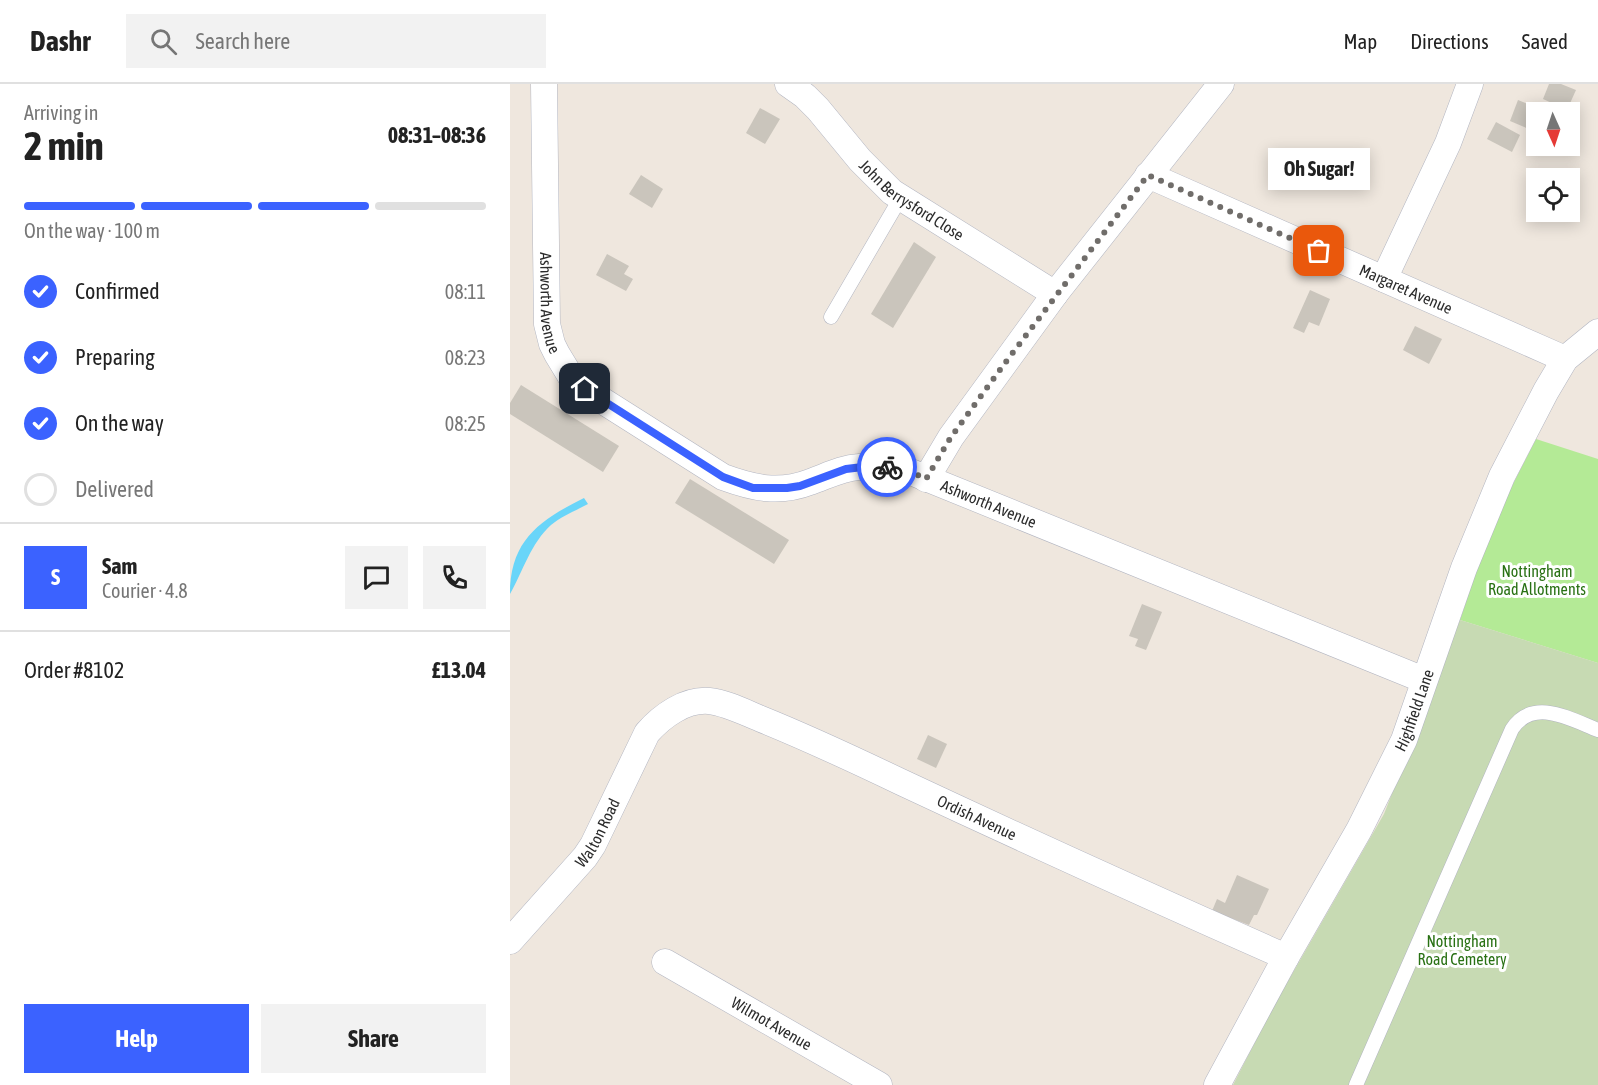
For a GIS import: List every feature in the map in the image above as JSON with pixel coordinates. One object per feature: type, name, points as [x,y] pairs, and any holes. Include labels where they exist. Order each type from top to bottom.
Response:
[{"type":"street","name":"Ashworth Avenue","points":[[544,84],[546,315],[552,344],[572,377],[603,401],[723,477],[753,488],[775,489],[800,486],[846,469],[871,466],[903,470],[1424,680]]},
{"type":"street","name":"John Berrysford Close","points":[[788,84],[818,109],[875,177],[901,197],[1055,294]]},
{"type":"street","points":[[926,479],[951,437],[1055,294],[1221,84]]},
{"type":"street","points":[[1384,279],[1448,143],[1470,84]]},
{"type":"street","name":"Margaret Avenue","points":[[1148,175],[1565,359]]},
{"type":"street","name":"Highfield Lane","points":[[1217,1085],[1382,786],[1404,740],[1464,568],[1502,476],[1565,359],[1598,332]]},
{"type":"street","name":"Ordish Avenue","points":[[667,715],[696,702],[706,701],[726,705],[782,728],[1286,957]]},
{"type":"street","name":"Walton Road","points":[[510,941],[585,857],[647,733],[667,715]]},
{"type":"street","name":"Wilmot Avenue","points":[[665,962],[879,1085]]},
{"type":"lane","points":[[831,317],[901,197]]},
{"type":"lane","points":[[1356,1085],[1519,718],[1531,713],[1551,712],[1598,730]]},
{"type":"green space","name":"Nottingham Road Allotments","points":[[1536,439],[1598,459],[1598,663],[1460,620],[1490,529]]},
{"type":"green space","name":"Nottingham Road Cemetery","points":[[1460,620],[1598,663],[1598,1085],[1233,1085],[1272,1009],[1384,814]]},
{"type":"water","points":[[584,498],[588,504],[560,519],[544,532],[510,594],[515,559],[530,534],[554,515]]},
{"type":"building","points":[[1549,84],[1561,84],[1576,90],[1571,102],[1550,102],[1543,99]]},
{"type":"building","points":[[1518,100],[1526,103],[1526,128],[1510,121]]},
{"type":"building","points":[[760,108],[780,119],[765,144],[746,133]]},
{"type":"building","points":[[1496,122],[1520,135],[1512,152],[1487,139]]},
{"type":"building","points":[[641,175],[663,189],[652,208],[629,194]]},
{"type":"building","points":[[914,242],[936,257],[893,328],[871,314]]},
{"type":"building","points":[[607,254],[629,266],[624,274],[633,279],[626,291],[596,275]]},
{"type":"building","points":[[1310,290],[1330,299],[1319,326],[1309,322],[1304,333],[1293,328]]},
{"type":"building","points":[[1415,326],[1442,339],[1429,364],[1403,350]]},
{"type":"building","points":[[521,385],[619,446],[603,472],[510,414],[510,403]]},
{"type":"building","points":[[690,479],[789,540],[774,564],[675,503]]},
{"type":"building","points":[[1142,604],[1162,612],[1146,650],[1135,646],[1138,639],[1129,636]]},
{"type":"building","points":[[928,735],[947,744],[936,768],[917,759]]},
{"type":"building","points":[[1237,875],[1269,889],[1257,915],[1254,915],[1249,925],[1212,911],[1217,899],[1225,903]]},
{"type":"way so far","points":[[887,467],[911,472],[926,479],[951,437],[1068,277],[1148,175],[1319,251]]},
{"type":"place","name":"Oh Sugar!","points":[[1319,251]]},
{"type":"route","points":[[585,389],[723,477],[753,488],[800,486],[846,469],[887,467]]}]
